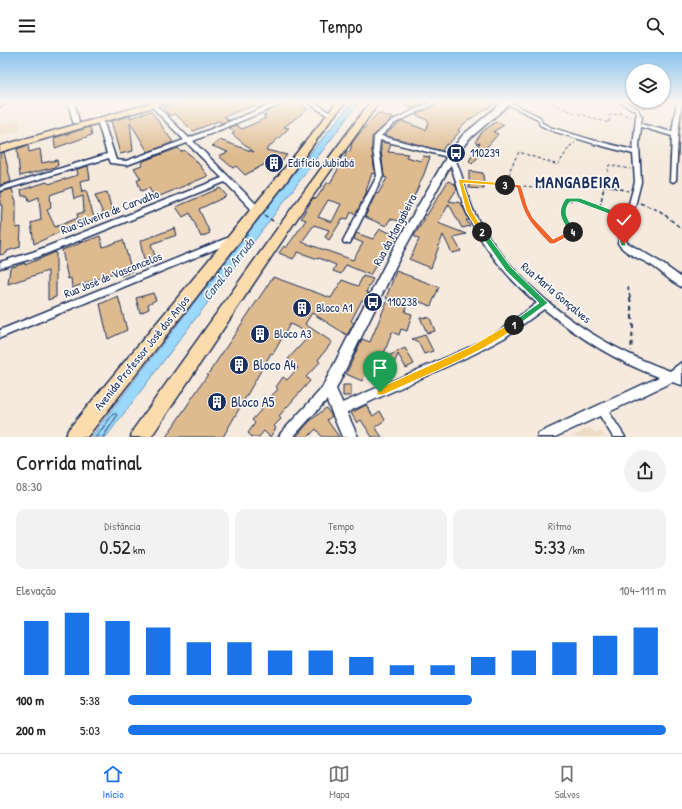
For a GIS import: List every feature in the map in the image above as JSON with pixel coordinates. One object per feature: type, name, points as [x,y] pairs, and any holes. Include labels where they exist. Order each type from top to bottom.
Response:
[{"type":"main road","points":[[0,142],[89,119]]},
{"type":"main road","points":[[0,149],[103,119]]},
{"type":"main road","name":"Avenida Professor José dos Anjos","points":[[75,437],[235,237],[259,211],[326,119]]},
{"type":"main road","points":[[140,437],[296,211],[363,119]]},
{"type":"street","points":[[168,119],[259,211]]},
{"type":"street","points":[[100,120],[109,156],[113,162],[127,164],[242,119]]},
{"type":"street","points":[[347,241],[380,176],[376,150],[378,137],[393,122],[400,119]]},
{"type":"street","name":"Rua da Mangabeira","points":[[329,389],[397,252],[451,156],[466,137],[487,119]]},
{"type":"street","points":[[639,119],[636,153],[638,175],[635,197],[622,239],[624,244],[668,271],[682,283]]},
{"type":"street","points":[[641,119],[682,139]]},
{"type":"street","points":[[673,180],[677,119]]},
{"type":"street","points":[[378,137],[451,156]]},
{"type":"street","points":[[596,143],[636,153]]},
{"type":"street","points":[[0,189],[109,156]]},
{"type":"street","name":"Rua Maria Gonçalves","points":[[451,156],[469,211],[484,236],[509,269],[575,329],[630,359],[677,379]]},
{"type":"street","name":"Rua Silveira de Carvalho","points":[[0,265],[35,255],[227,179]]},
{"type":"street","name":"Rua José de Vasconcelos","points":[[0,334],[235,237]]},
{"type":"street","points":[[337,411],[473,350],[501,335],[545,303]]},
{"type":"street","points":[[543,437],[602,410],[677,379],[682,367]]},
{"type":"street","points":[[285,437],[329,389],[337,411],[350,437]]},
{"type":"street","points":[[602,410],[619,437]]},
{"type":"lane","points":[[539,119],[541,124],[551,129],[596,143]]},
{"type":"path","points":[[597,119],[610,123],[609,119]]},
{"type":"path","points":[[507,185],[509,169],[519,152],[558,164],[570,146],[581,139]]},
{"type":"path","points":[[600,207],[609,165],[631,169]]},
{"type":"path","points":[[460,180],[548,188]]},
{"type":"path","points":[[604,185],[635,197],[660,211],[682,229]]},
{"type":"path","points":[[519,186],[525,208],[530,219],[552,242],[574,231],[563,216],[564,205],[568,200],[578,200],[600,207],[628,219]]},
{"type":"path","points":[[259,211],[273,221]]},
{"type":"path","points":[[628,288],[633,306],[635,327],[630,359]]},
{"type":"shaded area","points":[[20,119],[21,130],[0,135],[0,124]]},
{"type":"shaded area","points":[[589,428],[597,433],[602,431],[605,437],[572,437]]},
{"type":"water","name":"Canal do Arruda","points":[[338,119],[346,119],[106,437],[91,437],[295,172]]},
{"type":"building","points":[[119,119],[157,119],[173,142],[148,152],[130,122],[133,151],[120,154],[111,121]]},
{"type":"building","points":[[180,119],[229,120],[222,123],[218,121],[193,131]]},
{"type":"building","points":[[264,119],[295,119],[284,127],[289,128],[266,150],[287,155],[275,170],[267,163],[245,175],[236,166],[233,168],[219,156],[228,152],[212,146],[220,140],[254,152],[232,134],[235,132],[229,128],[236,125],[242,129]]},
{"type":"building","points":[[373,119],[392,119],[372,137],[375,174],[372,173],[367,191],[356,214],[351,212],[348,219],[343,218],[329,240],[325,237],[329,230],[314,225],[302,242],[353,260],[363,243],[354,239],[356,233],[373,239],[380,229],[398,236],[382,259],[380,258],[370,275],[346,265],[341,274],[333,271],[336,265],[319,258],[318,259],[298,252],[293,259],[279,253],[284,246],[286,248],[306,220],[301,218],[313,198],[316,199],[327,183],[330,183],[340,166],[343,167],[346,152],[350,152],[352,143]],"holes":[[[328,200],[341,204],[332,222],[318,217]]]},
{"type":"building","points":[[425,119],[470,119],[458,130],[460,131],[448,145],[446,144],[442,151],[384,135],[402,121],[426,130],[429,121]]},
{"type":"building","points":[[497,121],[504,125],[493,132],[498,134],[472,164],[469,161],[480,143],[477,144],[475,142],[482,132]]},
{"type":"building","points":[[90,127],[92,135],[55,148],[54,138]]},
{"type":"building","points":[[381,142],[391,144],[388,152],[408,154],[406,157],[421,161],[423,156],[430,157],[412,201],[410,200],[400,221],[390,219],[386,226],[365,217],[376,193],[378,194],[387,178],[384,177]]},
{"type":"building","points":[[28,145],[29,152],[40,149],[42,163],[57,160],[58,165],[56,167],[20,176],[17,149]]},
{"type":"building","points":[[178,148],[181,152],[184,150],[194,158],[208,176],[155,198],[149,188],[141,191],[137,180],[141,179],[134,168],[142,165],[141,163],[146,160]]},
{"type":"building","points":[[4,152],[11,182],[0,185],[0,153]]},
{"type":"building","points":[[88,166],[90,179],[80,181],[82,193],[82,191],[86,190],[95,221],[60,232],[34,244],[31,223],[41,220],[39,197],[29,201],[28,196],[22,196],[21,190],[47,182],[49,184],[78,175],[77,169]],"holes":[[[72,187],[74,199],[83,196],[84,212],[77,214],[78,218],[55,227],[47,210],[51,208],[50,195]]]},
{"type":"building","points":[[469,171],[483,173],[484,189],[469,188]]},
{"type":"building","points":[[448,181],[455,184],[457,189],[449,201],[461,203],[469,220],[466,220],[470,226],[462,228],[449,204],[438,223],[466,234],[453,237],[461,251],[452,253],[443,235],[431,268],[409,259],[419,239],[414,236]]},
{"type":"building","points":[[220,188],[227,196],[199,209],[210,233],[201,237],[190,213],[183,217],[176,207]]},
{"type":"building","points":[[12,189],[16,200],[16,228],[21,227],[20,247],[0,255],[2,205],[0,205],[0,192]]},
{"type":"building","points":[[107,192],[113,215],[105,218],[95,195]]},
{"type":"building","points":[[175,228],[177,235],[151,244],[155,256],[144,260],[140,241]]},
{"type":"building","points":[[100,236],[103,247],[123,240],[132,272],[121,276],[119,271],[72,288],[71,278],[68,279],[62,250]]},
{"type":"building","points":[[56,252],[56,297],[48,300],[48,271],[8,284],[10,268],[25,263],[25,265]]},
{"type":"building","points":[[396,271],[439,287],[431,306],[409,298],[405,312],[412,314],[407,331],[401,329],[399,335],[392,332],[382,359],[405,348],[414,364],[406,368],[398,354],[391,371],[379,366],[376,373],[367,370],[362,381],[346,374],[362,339],[370,342],[388,299],[386,298]]},
{"type":"building","points":[[363,276],[373,279],[366,292],[369,293],[365,301],[362,300],[351,321],[354,323],[347,335],[312,313],[305,324],[332,342],[318,360],[320,362],[306,377],[310,381],[279,416],[281,419],[274,426],[276,428],[270,437],[264,431],[259,437],[252,437],[248,433],[255,423],[252,420],[262,409],[260,408],[278,389],[276,387],[283,377],[287,380],[298,368],[288,359],[311,334],[290,324],[273,354],[271,353],[223,437],[166,437],[273,277],[331,298],[342,280],[358,286]]},
{"type":"building","points":[[153,293],[156,300],[148,304],[149,309],[140,313],[136,298]]},
{"type":"building","points":[[118,296],[127,330],[108,339],[100,304]]},
{"type":"building","points":[[420,317],[430,318],[435,331],[427,333]]},
{"type":"building","points":[[425,335],[433,351],[424,354],[418,342],[412,339]]},
{"type":"building","points":[[343,385],[351,385],[351,396],[343,396]]},
{"type":"building","points":[[366,405],[373,416],[380,411],[385,420],[375,427],[382,437],[372,437],[361,420],[357,423],[351,413]]},
{"type":"building","points":[[326,408],[332,416],[327,420],[339,437],[322,437],[316,429],[308,437],[296,437],[310,421]]},
{"type":"place","name":"110239","points":[[456,153]]},
{"type":"place","name":"Edifício Jubiabá","points":[[274,163]]},
{"type":"place","name":"110238","points":[[373,302]]},
{"type":"place","name":"Bloco A1","points":[[302,308]]},
{"type":"place","name":"Bloco A3","points":[[260,334]]},
{"type":"place","name":"Bloco A4","points":[[239,365]]},
{"type":"place","name":"Bloco A5","points":[[217,402]]},
{"type":"district","name":"MANGABEIRA","points":[[578,182]]},
{"type":"route","points":[[380,392],[473,350],[501,335],[545,303],[532,293],[509,269],[484,236],[469,211],[460,180],[519,186],[525,208],[530,219],[552,242],[574,231],[563,216],[564,205],[568,200],[578,200],[600,207],[628,219],[622,239],[622,243],[624,244]]}]
